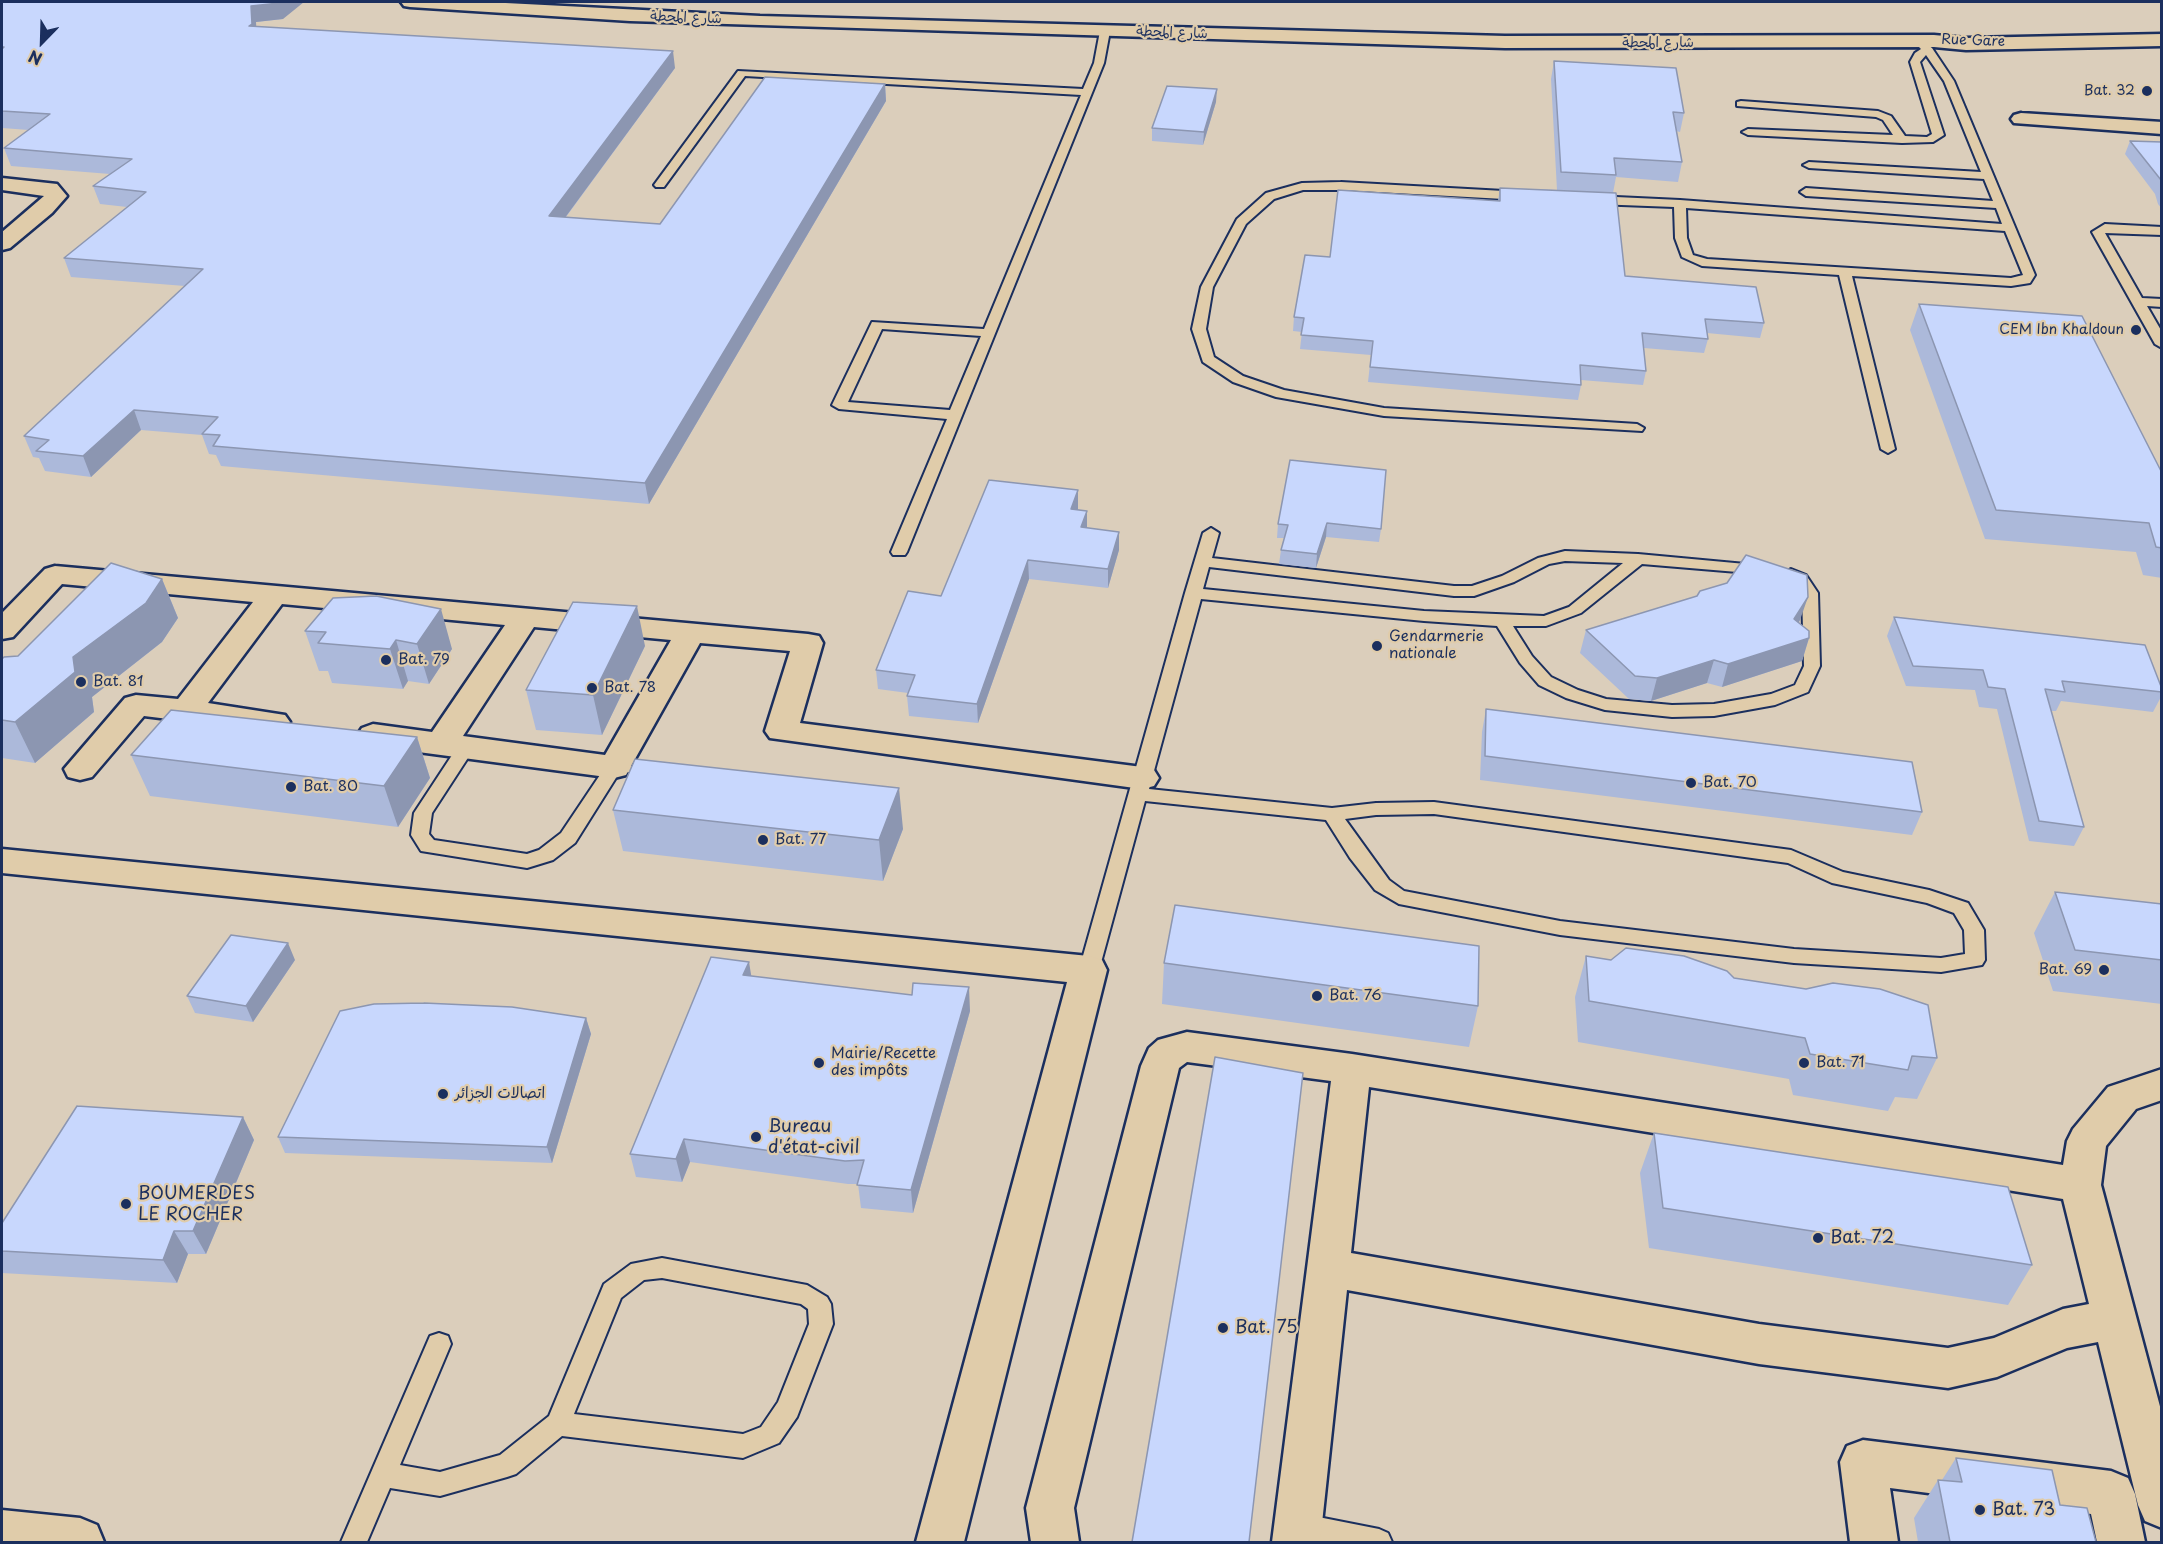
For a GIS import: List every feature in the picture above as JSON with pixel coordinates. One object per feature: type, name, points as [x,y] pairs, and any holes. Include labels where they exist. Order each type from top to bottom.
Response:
[{"type":"street","name":"شارع المحطة","points":[[410,2],[630,16],[1105,31],[1505,42],[1927,44]]},
{"type":"street","name":"Rue Gare","points":[[1927,44],[1959,37],[2162,34]]},
{"type":"street","name":"Rue Gare","points":[[1927,44],[2162,40]]},
{"type":"street","points":[[2021,119],[2162,128]]},
{"type":"street","points":[[2,184],[49,189],[56,196],[45,208],[2,243]]},
{"type":"street","points":[[2,630],[55,575],[808,643],[781,731],[1140,786]]},
{"type":"street","points":[[186,710],[274,595]]},
{"type":"street","points":[[454,746],[525,618]]},
{"type":"street","points":[[348,732],[626,768],[690,633]]},
{"type":"street","points":[[80,769],[136,705],[302,726]]},
{"type":"street","points":[[2,861],[1089,970],[940,1542]]},
{"type":"street","points":[[1055,1542],[1050,1508],[1163,1059],[1172,1051],[1188,1047],[1352,1069],[2080,1185]]},
{"type":"street","points":[[1297,1534],[1352,1069]]},
{"type":"street","points":[[2162,1084],[2122,1098],[2087,1142],[2080,1185],[2162,1505]]},
{"type":"street","points":[[1329,1268],[1759,1344],[1948,1368],[1997,1357],[2063,1329],[2113,1319]]},
{"type":"street","points":[[1874,1542],[1863,1462],[2110,1494],[2121,1542]]},
{"type":"street","points":[[2,1533],[77,1542]]},
{"type":"lane","points":[[899,552],[1099,63],[1105,31]]},
{"type":"lane","points":[[1680,204],[1681,238],[1688,257],[1706,263],[2011,282],[2026,280],[2029,275],[1949,81],[1927,44],[1915,62],[1938,135],[1929,140],[1748,132]]},
{"type":"lane","points":[[660,185],[742,73],[1087,92]]},
{"type":"lane","points":[[1741,104],[1878,114],[1887,117],[1902,140]]},
{"type":"lane","points":[[1809,165],[1987,176]]},
{"type":"lane","points":[[1539,197],[1341,186],[1302,187],[1270,196],[1241,222],[1207,287],[1199,329],[1208,359],[1238,379],[1281,394],[1384,412],[1637,428]]},
{"type":"lane","points":[[1806,192],[1999,205]]},
{"type":"lane","points":[[1586,199],[2010,228]]},
{"type":"lane","points":[[2162,231],[2105,228],[2098,232],[2162,344]]},
{"type":"lane","points":[[1845,272],[1888,448]]},
{"type":"lane","points":[[2138,302],[2162,303]]},
{"type":"lane","points":[[955,415],[839,405],[877,325],[988,333]]},
{"type":"lane","points":[[1089,970],[1211,532]]},
{"type":"lane","points":[[1203,562],[1454,591],[1474,591],[1508,579],[1544,561],[1564,556],[1638,559],[1782,571],[1800,578],[1810,593],[1812,666],[1802,688],[1775,699],[1714,710],[1672,711],[1605,704],[1572,694],[1545,681],[1527,659],[1502,621]]},
{"type":"lane","points":[[1193,593],[1424,616],[1502,621],[1546,621],[1575,610],[1638,559]]},
{"type":"lane","points":[[454,746],[423,813],[420,835],[428,846],[527,861],[546,855],[568,838],[626,768]]},
{"type":"lane","points":[[1140,786],[1332,814],[1376,809],[1434,808],[1791,857],[1839,878],[1929,897],[1961,908],[1974,930],[1975,960],[1941,965],[1794,957],[1560,928],[1399,897],[1382,885],[1332,814]]},
{"type":"lane","points":[[383,1475],[440,1484],[507,1465],[558,1424],[612,1291],[639,1271],[662,1268],[807,1295],[819,1304],[821,1324],[788,1409],[770,1435],[743,1446],[558,1424]]},
{"type":"lane","points":[[354,1542],[439,1344]]},
{"type":"lane","points":[[1297,1534],[1379,1542]]},
{"type":"building","points":[[2,2],[280,2],[251,6],[252,24],[249,26],[673,51],[549,216],[660,224],[765,77],[885,84],[645,483],[213,446],[220,435],[202,434],[218,417],[134,410],[83,456],[36,451],[49,440],[24,436],[203,269],[64,258],[146,192],[93,186],[132,159],[4,148],[50,114],[2,111],[2,49],[4,47],[2,47]]},
{"type":"building","points":[[1554,61],[1676,68],[1684,113],[1673,112],[1682,162],[1614,158],[1616,175],[1561,172]]},
{"type":"building","points":[[1167,86],[1217,89],[1204,132],[1152,128]]},
{"type":"building","points":[[2130,141],[2162,142],[2162,183],[2161,180]]},
{"type":"building","points":[[1500,188],[1616,193],[1625,276],[1756,287],[1764,323],[1705,319],[1708,339],[1642,333],[1646,371],[1580,365],[1581,385],[1370,367],[1373,341],[1301,335],[1304,318],[1294,317],[1305,255],[1330,257],[1338,190],[1500,201]]},
{"type":"building","points":[[1919,304],[2082,316],[2162,473],[2162,548],[2156,547],[2149,523],[1996,510]]},
{"type":"building","points":[[1290,460],[1386,470],[1381,529],[1327,523],[1317,554],[1281,550],[1288,525],[1278,524]]},
{"type":"building","points":[[989,480],[1078,490],[1071,509],[1087,511],[1081,527],[1119,532],[1108,569],[1028,560],[977,704],[907,696],[915,675],[876,670],[908,591],[941,596]]},
{"type":"building","points":[[1746,555],[1807,575],[1808,597],[1794,619],[1809,631],[1809,638],[1728,664],[1714,660],[1657,678],[1635,676],[1586,630],[1697,596],[1700,591],[1727,583]]},
{"type":"building","points":[[111,563],[162,579],[146,603],[73,657],[75,672],[15,722],[2,720],[2,659],[18,656]]},
{"type":"building","points":[[376,596],[441,609],[417,644],[396,640],[390,649],[318,643],[326,632],[305,631],[333,598]]},
{"type":"building","points":[[573,602],[637,606],[593,695],[526,690]]},
{"type":"building","points":[[1894,617],[2145,645],[2162,692],[2062,681],[2065,692],[2045,689],[2084,827],[2039,821],[2005,689],[1988,687],[1983,670],[1913,666]]},
{"type":"building","points":[[1486,709],[1912,762],[1922,812],[1485,756]]},
{"type":"building","points":[[171,710],[417,737],[384,786],[131,755]]},
{"type":"building","points":[[635,759],[899,788],[879,840],[613,810]]},
{"type":"building","points":[[2055,892],[2162,904],[2162,960],[2075,950]]},
{"type":"building","points":[[1175,905],[1479,946],[1478,1006],[1164,963]]},
{"type":"building","points":[[231,935],[288,943],[246,1006],[187,996]]},
{"type":"building","points":[[1626,948],[1684,956],[1727,971],[1734,978],[1806,989],[1833,983],[1880,989],[1928,1005],[1937,1058],[1912,1056],[1908,1070],[1810,1054],[1805,1038],[1589,1001],[1586,956],[1611,960]]},
{"type":"building","name":"Mairie/Recette des impôts","points":[[711,957],[749,962],[743,975],[912,995],[913,983],[969,987],[911,1190],[857,1185],[864,1160],[845,1161],[684,1139],[676,1159],[630,1154]]},
{"type":"building","name":"اتصالات الجزائر","points":[[424,1003],[512,1007],[586,1018],[547,1147],[278,1137],[340,1011],[374,1004]]},
{"type":"building","name":"Bat. 75","points":[[1215,1057],[1303,1073],[1249,1542],[1132,1542]]},
{"type":"building","name":"BOUMERDES LE ROCHER","points":[[77,1106],[243,1117],[193,1231],[174,1231],[163,1260],[2,1251],[2,1223]]},
{"type":"building","points":[[1654,1133],[2008,1187],[2032,1265],[1663,1208]]},
{"type":"building","points":[[1956,1458],[2052,1470],[2060,1505],[2087,1508],[2096,1542],[1950,1542],[1938,1480],[1962,1482]]},
{"type":"place","name":"Bat. 32","points":[[2147,91]]},
{"type":"place","name":"CEM Ibn Khaldoun","points":[[2136,330]]},
{"type":"place","name":"Gendarmerie nationale","points":[[1377,646]]},
{"type":"place","name":"Bat. 79","points":[[386,660]]},
{"type":"place","name":"Bat. 81","points":[[81,682]]},
{"type":"place","name":"Bat. 78","points":[[592,688]]},
{"type":"place","name":"Bat. 70","points":[[1691,783]]},
{"type":"place","name":"Bat. 80","points":[[291,787]]},
{"type":"place","name":"Bat. 77","points":[[763,840]]},
{"type":"place","name":"Bat. 69","points":[[2104,970]]},
{"type":"place","name":"Bat. 76","points":[[1317,996]]},
{"type":"place","name":"Mairie/Recette des impôts","points":[[819,1063]]},
{"type":"place","name":"Bat. 71","points":[[1804,1063]]},
{"type":"place","name":"اتصالات الجزائر","points":[[443,1094]]},
{"type":"place","name":"Bureau d'état-civil","points":[[756,1137]]},
{"type":"place","name":"BOUMERDES LE ROCHER","points":[[126,1204]]},
{"type":"place","name":"Bat. 72","points":[[1818,1238]]},
{"type":"place","name":"Bat. 75","points":[[1223,1328]]},
{"type":"place","name":"Bat. 73","points":[[1980,1510]]}]
